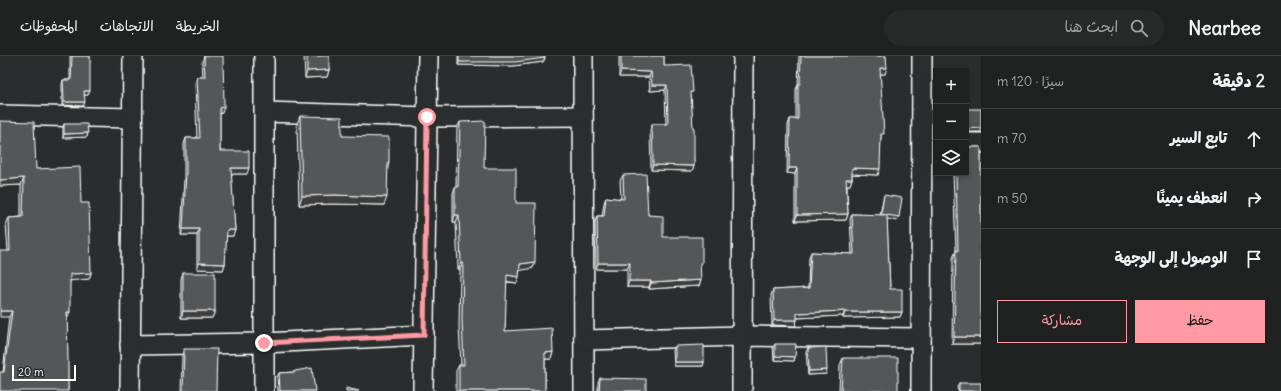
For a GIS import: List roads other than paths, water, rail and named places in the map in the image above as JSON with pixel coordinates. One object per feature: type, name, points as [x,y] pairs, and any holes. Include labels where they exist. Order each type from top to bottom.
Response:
[{"type":"street","points":[[130,391],[133,56]]},
{"type":"street","points":[[264,56],[264,391]]},
{"type":"street","points":[[423,391],[428,56]]},
{"type":"street","points":[[583,56],[584,391]]},
{"type":"street","points":[[742,391],[743,56]]},
{"type":"street","points":[[921,391],[921,338],[929,143],[922,56]]},
{"type":"street","points":[[265,112],[427,117],[583,116]]},
{"type":"street","points":[[0,115],[132,118]]},
{"type":"street","points":[[969,143],[981,143]]},
{"type":"street","points":[[130,345],[264,343],[424,335]]},
{"type":"street","points":[[584,340],[742,336],[921,338]]}]
